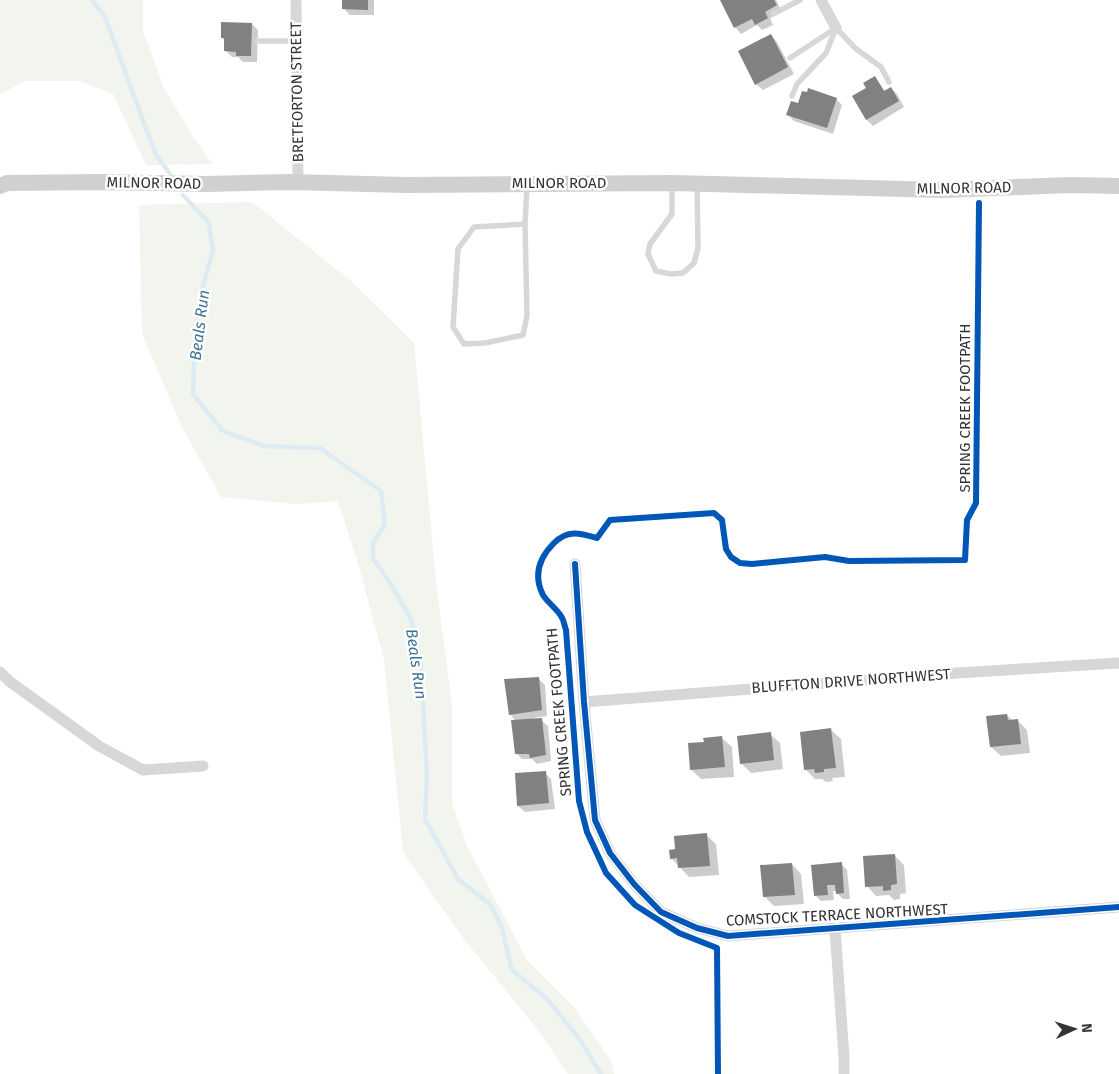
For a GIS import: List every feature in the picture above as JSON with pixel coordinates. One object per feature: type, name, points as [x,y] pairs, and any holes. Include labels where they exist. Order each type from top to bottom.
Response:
[{"type":"main road","name":"MILNOR ROAD","points":[[0,186],[7,183],[41,182],[406,185],[672,183],[933,190],[1070,184],[1119,186]]},
{"type":"street","name":"BRETFORTON STREET","points":[[296,0],[298,183]]},
{"type":"street","points":[[821,0],[836,28]]},
{"type":"street","name":"COMSTOCK TERRACE NORTHWEST","points":[[575,564],[584,702],[595,820],[610,853],[634,884],[661,912],[697,928],[728,936],[836,930],[1119,907]]},
{"type":"street","name":"BLUFFTON DRIVE NORTHWEST","points":[[584,702],[957,673],[1119,663]]},
{"type":"street","points":[[0,672],[9,681],[99,746],[143,770],[203,766]]},
{"type":"street","points":[[836,930],[844,1074]]},
{"type":"lane","points":[[773,14],[800,0]]},
{"type":"lane","points":[[790,58],[836,28]]},
{"type":"lane","points":[[836,28],[855,48],[881,67],[889,82]]},
{"type":"lane","points":[[792,96],[797,84],[826,53],[836,28]]},
{"type":"lane","points":[[257,41],[296,41]]},
{"type":"lane","points":[[672,183],[672,214],[650,244],[648,254],[656,271],[671,274],[683,273],[694,263],[698,248],[697,184]]},
{"type":"lane","points":[[525,224],[474,227],[458,249],[453,327],[464,344],[485,344],[523,335],[527,316],[525,224],[527,184]]},
{"type":"shaded area","points":[[0,0],[143,0],[143,31],[163,86],[192,136],[213,164],[146,165],[113,94],[80,81],[24,81],[0,95]]},
{"type":"shaded area","points":[[252,202],[352,282],[414,343],[436,582],[452,706],[452,803],[467,846],[527,960],[574,1007],[611,1061],[614,1074],[568,1074],[538,1030],[463,938],[403,852],[384,659],[358,563],[338,501],[296,504],[221,497],[182,427],[142,333],[139,205]]},
{"type":"building","points":[[342,0],[368,0],[368,10],[342,9]]},
{"type":"building","points":[[720,0],[774,0],[777,5],[765,12],[768,18],[755,25],[752,19],[734,28]]},
{"type":"building","points":[[221,22],[252,23],[251,56],[236,56],[236,52],[224,51],[224,38],[221,38]]},
{"type":"building","points":[[771,34],[788,67],[755,85],[738,51]]},
{"type":"building","points":[[875,76],[884,91],[891,87],[899,101],[866,120],[852,96],[866,88],[863,83]]},
{"type":"building","points":[[808,88],[837,98],[827,128],[786,115],[791,101],[798,103],[802,91],[807,92]]},
{"type":"building","points":[[539,677],[542,710],[509,715],[504,679]]},
{"type":"building","points":[[1007,714],[1008,720],[1018,719],[1021,744],[990,747],[986,716]]},
{"type":"building","points":[[542,718],[546,755],[530,758],[529,754],[515,754],[511,720]]},
{"type":"building","points":[[831,728],[836,768],[824,769],[824,772],[815,773],[814,769],[804,770],[800,732]]},
{"type":"building","points":[[771,732],[774,760],[740,764],[737,736]]},
{"type":"building","points":[[722,736],[725,767],[690,770],[688,743],[704,742],[703,738]]},
{"type":"building","points":[[546,771],[549,803],[517,806],[515,773]]},
{"type":"building","points":[[707,833],[710,866],[678,868],[677,858],[670,859],[669,850],[675,849],[674,836]]},
{"type":"building","points":[[895,854],[897,884],[891,885],[891,890],[883,891],[883,886],[865,887],[863,856]]},
{"type":"building","points":[[842,862],[844,893],[836,894],[835,885],[827,885],[828,895],[814,896],[811,865]]},
{"type":"building","points":[[792,863],[795,895],[763,897],[760,865]]},
{"type":"waterway","name":"Beals Run","points":[[92,0],[105,17],[155,153],[170,174]]},
{"type":"waterway","name":"Beals Run","points":[[183,195],[209,223],[213,251],[201,292],[195,339],[193,394],[223,431],[264,446],[320,448],[381,491],[385,524],[373,543],[373,559],[389,581],[411,619],[421,665],[427,776],[425,819],[458,879],[490,904],[502,928],[512,970],[547,999],[578,1037],[601,1074]]},
{"type":"cycle path","name":"SPRING CREEK FOOTPATH","points":[[718,1074],[717,948],[679,933],[635,905],[606,873],[587,832],[579,801],[566,630],[561,616],[543,595],[538,581],[539,567],[549,549],[559,539],[574,533],[597,538],[610,520],[714,513],[722,520],[726,549],[731,557],[740,563],[752,564],[825,557],[849,561],[965,560],[967,520],[976,503],[979,203]]},
{"type":"cycle path","points":[[575,564],[584,702],[595,820],[610,853],[634,884],[661,912],[697,928],[728,936],[1119,907]]}]
